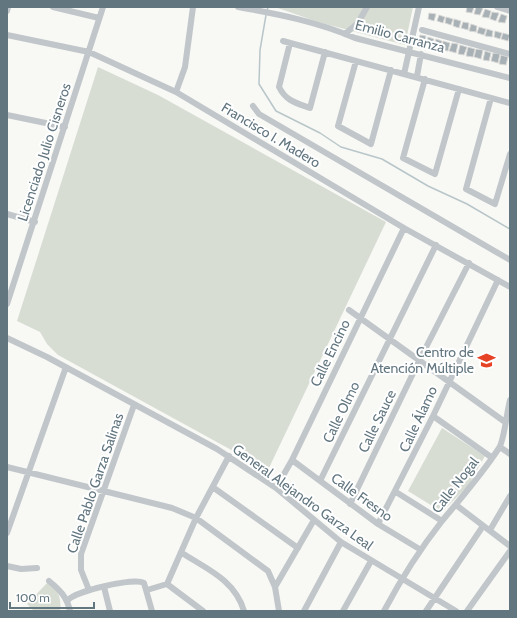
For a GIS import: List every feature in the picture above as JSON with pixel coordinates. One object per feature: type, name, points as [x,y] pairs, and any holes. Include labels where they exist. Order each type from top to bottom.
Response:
[{"type":"street","points":[[7,11],[8,7]]},
{"type":"street","points":[[53,7],[99,18]]},
{"type":"street","name":"Licenciado Julio Cisneros","points":[[7,304],[35,222],[103,7]]},
{"type":"street","points":[[176,92],[185,67],[193,7]]},
{"type":"street","name":"Emilio Carranza","points":[[238,7],[279,14],[355,38],[510,78]]},
{"type":"street","points":[[279,14],[282,7]]},
{"type":"street","points":[[345,34],[358,23],[367,7]]},
{"type":"street","points":[[404,74],[419,7]]},
{"type":"street","points":[[497,7],[510,11]]},
{"type":"street","points":[[422,30],[510,54]]},
{"type":"street","name":"Francisco I. Madero","points":[[7,35],[89,52],[176,92],[404,228],[510,287]]},
{"type":"street","points":[[283,41],[404,74],[417,76],[510,103]]},
{"type":"street","points":[[290,43],[279,87],[283,94],[291,102],[310,108],[325,52]]},
{"type":"street","points":[[417,76],[421,54]]},
{"type":"street","points":[[356,61],[338,126],[371,144],[391,70]]},
{"type":"street","points":[[425,79],[403,158],[436,174],[459,89]]},
{"type":"street","points":[[491,98],[466,189],[495,204],[510,154]]},
{"type":"street","points":[[253,106],[259,114],[510,260]]},
{"type":"street","points":[[7,115],[65,127]]},
{"type":"street","points":[[7,214],[35,222]]},
{"type":"street","name":"Calle Encino","points":[[276,488],[292,460],[404,228]]},
{"type":"street","name":"Calle Olmo","points":[[320,481],[436,245]]},
{"type":"street","name":"Calle Sauce","points":[[350,504],[419,361],[469,263]]},
{"type":"street","name":"Calle Álamo","points":[[378,524],[396,492],[498,280]]},
{"type":"street","points":[[349,310],[505,422]]},
{"type":"street","name":"General Alejandro Garza Leal","points":[[7,338],[66,367],[228,456],[276,488],[341,542],[456,611]]},
{"type":"street","points":[[7,533],[30,472],[66,367]]},
{"type":"street","name":"Calle Nogal","points":[[384,611],[402,578],[421,550],[442,521],[476,481],[500,447],[510,400]]},
{"type":"street","name":"Calle Pablo Garza Salinas","points":[[89,590],[81,570],[80,559],[134,405]]},
{"type":"street","points":[[433,416],[492,457]]},
{"type":"street","points":[[500,447],[510,454]]},
{"type":"street","points":[[147,590],[167,584],[182,553],[196,518],[214,488],[228,456]]},
{"type":"street","name":"Calle Fresno","points":[[292,460],[378,524],[421,550]]},
{"type":"street","points":[[7,466],[180,510],[196,518],[263,567],[272,578],[279,611]]},
{"type":"street","points":[[214,488],[298,548]]},
{"type":"street","points":[[396,492],[442,521]]},
{"type":"street","points":[[490,530],[510,496]]},
{"type":"street","points":[[456,505],[510,546]]},
{"type":"street","points":[[275,587],[314,520]]},
{"type":"street","points":[[426,611],[483,526]]},
{"type":"street","points":[[304,611],[341,542]]},
{"type":"street","points":[[467,611],[510,551]]},
{"type":"street","points":[[182,553],[229,584],[238,596],[244,611]]},
{"type":"street","points":[[343,611],[371,561]]},
{"type":"street","points":[[7,566],[21,569],[37,568]]},
{"type":"street","points":[[68,600],[89,590],[136,580],[143,582],[147,590],[152,611]]},
{"type":"street","points":[[49,581],[58,588],[68,600],[70,611]]},
{"type":"street","points":[[167,584],[203,611]]},
{"type":"street","points":[[104,587],[110,611]]},
{"type":"shaded area","points":[[275,7],[413,7],[405,45],[318,22]]},
{"type":"shaded area","points":[[98,67],[158,95],[386,222],[268,470],[58,355],[47,344],[40,332],[17,321]]},
{"type":"shaded area","points":[[442,428],[485,456],[468,486],[442,512],[408,491]]},
{"type":"shaded area","points":[[49,581],[59,594],[60,611],[34,611],[27,604]]},
{"type":"building","points":[[467,7],[474,7],[472,13],[466,12]]},
{"type":"building","points":[[476,7],[483,8],[480,15],[474,14]]},
{"type":"building","points":[[485,9],[491,11],[489,18],[482,17]]},
{"type":"building","points":[[492,12],[499,13],[496,21],[490,19]]},
{"type":"building","points":[[429,13],[436,14],[434,21],[428,19]]},
{"type":"building","points":[[501,14],[507,16],[505,23],[498,22]]},
{"type":"building","points":[[439,15],[445,17],[443,23],[437,21]]},
{"type":"building","points":[[446,17],[453,19],[451,25],[445,23]]},
{"type":"building","points":[[454,19],[461,21],[459,28],[453,26]]},
{"type":"building","points":[[463,22],[469,23],[468,30],[461,28]]},
{"type":"building","points":[[471,24],[477,26],[476,32],[469,31]]},
{"type":"building","points":[[479,27],[486,29],[484,35],[477,33]]},
{"type":"building","points":[[487,29],[493,31],[492,37],[485,36]]},
{"type":"building","points":[[495,31],[502,33],[500,39],[494,37]]},
{"type":"building","points":[[503,33],[510,35],[508,41],[501,39]]},
{"type":"building","points":[[420,35],[426,36],[424,45],[417,44]]},
{"type":"building","points":[[428,37],[434,39],[432,47],[426,46]]},
{"type":"building","points":[[436,39],[442,41],[440,49],[434,48]]},
{"type":"building","points":[[443,41],[450,43],[448,51],[441,50]]},
{"type":"building","points":[[452,43],[458,44],[456,53],[449,51]]},
{"type":"building","points":[[460,45],[467,47],[464,55],[458,54]]},
{"type":"building","points":[[468,47],[475,49],[473,57],[466,56]]},
{"type":"building","points":[[476,49],[483,50],[481,59],[474,57]]},
{"type":"building","points":[[485,51],[491,53],[489,61],[483,60]]},
{"type":"building","points":[[493,53],[500,54],[498,63],[491,61]]},
{"type":"building","points":[[501,55],[508,57],[506,65],[499,64]]},
{"type":"waterway","points":[[267,11],[268,7]]},
{"type":"waterway","points":[[266,15],[260,50],[259,84],[276,111],[320,133],[341,147],[382,159],[428,186],[467,204],[510,229]]},
{"type":"place","name":"Centro de Atención Múltiple","points":[[487,360]]}]
